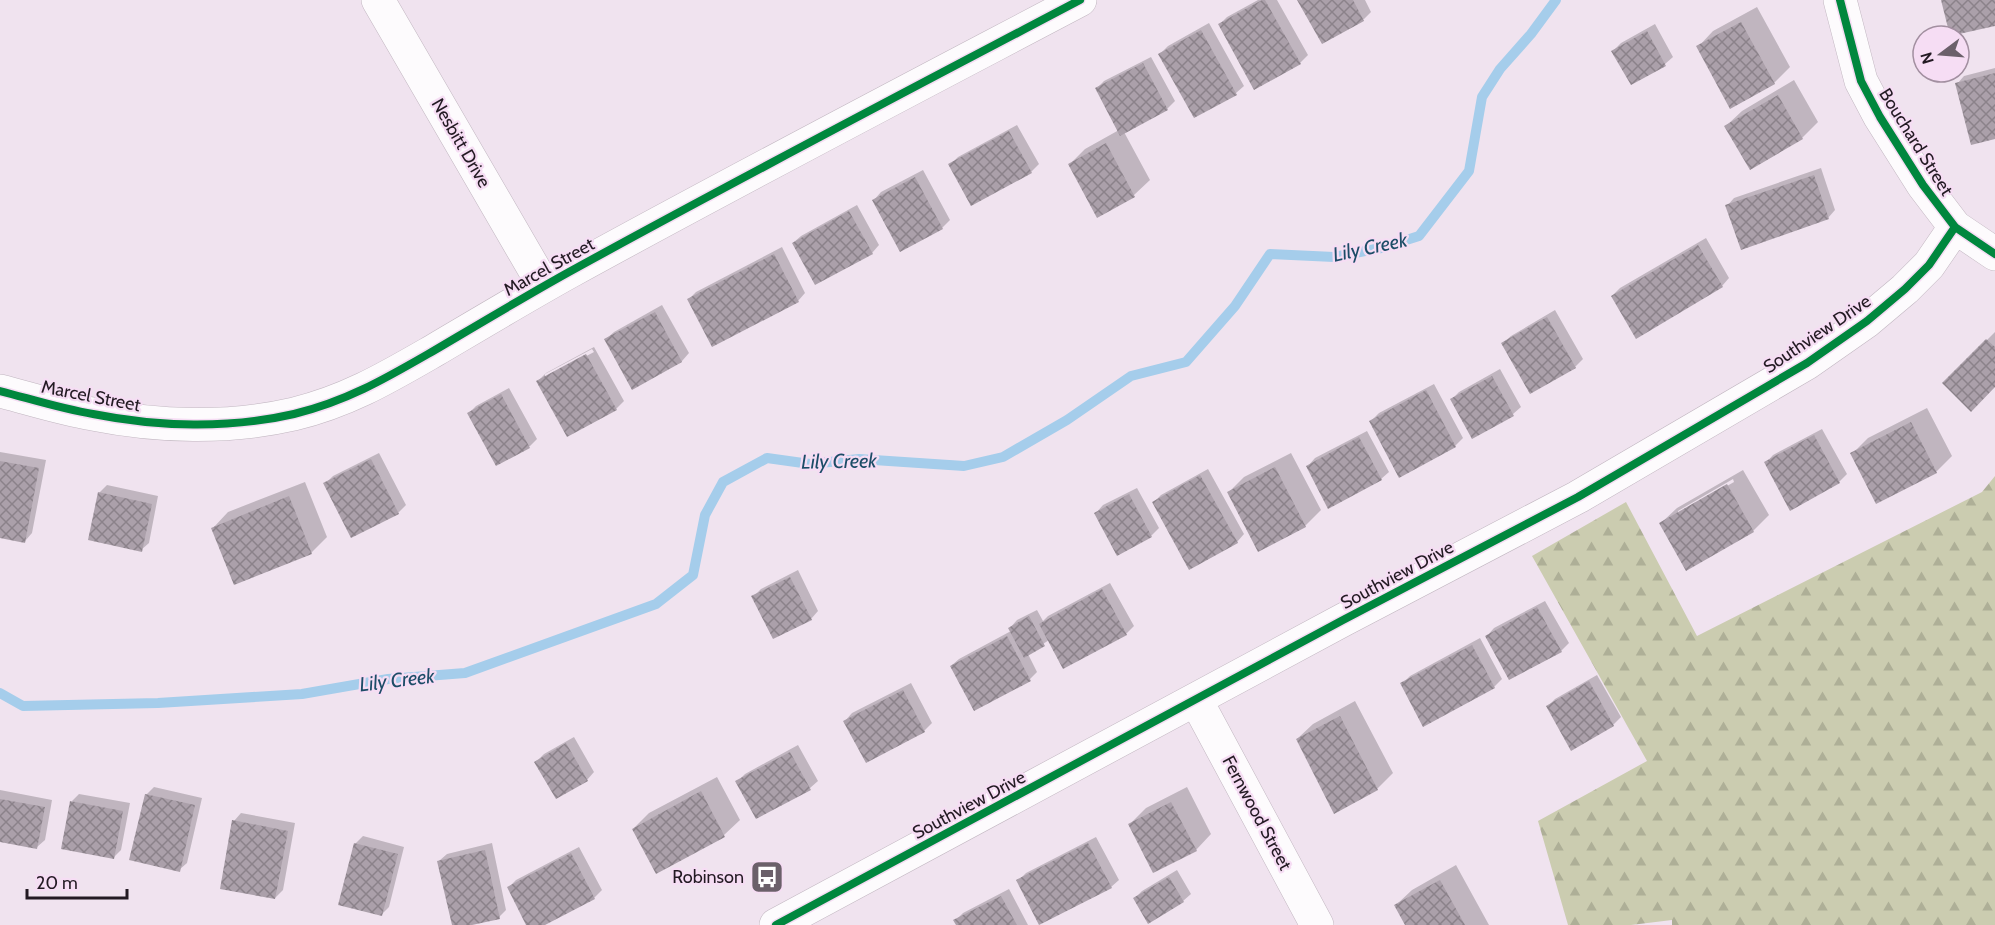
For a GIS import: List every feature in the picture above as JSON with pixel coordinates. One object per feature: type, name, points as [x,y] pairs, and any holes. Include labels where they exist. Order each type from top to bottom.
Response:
[{"type":"street","name":"Nesbitt Drive","points":[[378,0],[544,286]]},
{"type":"street","name":"Marcel Street","points":[[0,391],[92,414],[149,422],[198,424],[256,420],[294,414],[330,404],[368,388],[645,230],[1080,0]]},
{"type":"street","name":"Bouchard Street","points":[[1840,0],[1861,81],[1880,117],[1917,176],[1955,227]]},
{"type":"street","points":[[1955,227],[1995,254]]},
{"type":"street","name":"Southview Drive","points":[[776,925],[1343,620],[1578,497],[1807,363],[1867,321],[1905,289],[1929,265],[1955,227]]},
{"type":"street","name":"Fernwood Street","points":[[1196,700],[1317,925]]},
{"type":"green space","points":[[1995,476],[1995,925],[1672,925],[1672,920],[1631,925],[1568,925],[1538,821],[1647,761],[1532,556],[1626,502],[1697,636],[1982,492]]},
{"type":"building","points":[[1265,0],[1301,64],[1254,90],[1218,24]]},
{"type":"building","points":[[1297,0],[1353,0],[1364,21],[1322,44]]},
{"type":"building","points":[[1941,0],[1995,0],[1995,26],[1971,31],[1971,24],[1947,24]]},
{"type":"building","points":[[1741,22],[1775,84],[1730,109],[1696,46]]},
{"type":"building","points":[[1201,30],[1237,95],[1194,118],[1158,54]]},
{"type":"building","points":[[1647,31],[1666,66],[1631,85],[1611,51]]},
{"type":"building","points":[[1143,63],[1168,110],[1120,136],[1095,88]]},
{"type":"building","points":[[1995,73],[1995,139],[1971,145],[1955,84],[1971,84],[1971,79]]},
{"type":"building","points":[[1778,95],[1803,139],[1750,170],[1724,126]]},
{"type":"building","points":[[1009,131],[1032,173],[971,206],[948,164]]},
{"type":"building","points":[[1106,143],[1135,197],[1097,218],[1068,164]]},
{"type":"building","points":[[1814,175],[1829,219],[1741,250],[1725,205]]},
{"type":"building","points":[[915,177],[943,229],[900,252],[872,200]]},
{"type":"building","points":[[849,211],[873,254],[815,285],[792,243]]},
{"type":"building","points":[[1698,245],[1723,287],[1636,339],[1611,296]]},
{"type":"building","points":[[774,254],[799,302],[712,347],[687,299]]},
{"type":"building","points":[[655,312],[682,362],[632,390],[604,339]]},
{"type":"building","points":[[1547,317],[1576,368],[1530,394],[1501,343]]},
{"type":"building","points":[[1986,339],[1995,347],[1995,387],[1971,412],[1942,383]]},
{"type":"building","points":[[586,354],[617,410],[567,437],[536,381]]},
{"type":"building","points":[[1492,376],[1514,416],[1472,439],[1450,399]]},
{"type":"building","points":[[1426,390],[1456,447],[1399,478],[1369,421]]},
{"type":"building","points":[[501,394],[530,448],[496,466],[467,413]]},
{"type":"building","points":[[1911,422],[1937,473],[1876,504],[1850,453]]},
{"type":"building","points":[[1814,435],[1840,483],[1790,511],[1764,462]]},
{"type":"building","points":[[1359,437],[1382,480],[1328,509],[1306,466]]},
{"type":"building","points":[[371,459],[399,514],[351,538],[323,483]]},
{"type":"building","points":[[0,461],[39,468],[25,543],[0,538]]},
{"type":"building","points":[[1275,467],[1306,527],[1258,552],[1227,492]]},
{"type":"building","points":[[1200,475],[1238,543],[1189,570],[1152,502]]},
{"type":"building","points":[[1727,484],[1754,532],[1686,571],[1659,523]]},
{"type":"building","points":[[98,492],[152,504],[142,552],[88,540]]},
{"type":"building","points":[[1129,494],[1152,537],[1117,556],[1094,513]]},
{"type":"building","points":[[289,496],[312,554],[234,585],[211,528]]},
{"type":"building","points":[[790,577],[812,620],[773,639],[751,596]]},
{"type":"building","points":[[1102,589],[1127,635],[1063,669],[1039,624]]},
{"type":"building","points":[[1537,607],[1562,652],[1509,680],[1485,636]]},
{"type":"building","points":[[1029,616],[1045,646],[1024,658],[1008,628]]},
{"type":"building","points":[[1007,636],[1031,681],[974,711],[950,666]]},
{"type":"building","points":[[1472,645],[1495,688],[1423,727],[1400,683]]},
{"type":"building","points":[[1589,681],[1614,726],[1571,751],[1546,706]]},
{"type":"building","points":[[903,690],[925,732],[866,763],[843,721]]},
{"type":"building","points":[[1340,716],[1378,790],[1334,814],[1296,739]]},
{"type":"building","points":[[566,743],[588,781],[556,799],[534,762]]},
{"type":"building","points":[[790,752],[811,790],[756,819],[735,781]]},
{"type":"building","points":[[701,791],[725,837],[656,874],[632,829]]},
{"type":"building","points":[[145,794],[195,805],[180,872],[129,860]]},
{"type":"building","points":[[0,799],[45,807],[37,849],[0,842]]},
{"type":"building","points":[[70,801],[123,811],[114,859],[61,849]]},
{"type":"building","points":[[1171,802],[1197,851],[1153,873],[1128,824]]},
{"type":"building","points":[[232,820],[288,831],[275,899],[220,889]]},
{"type":"building","points":[[354,843],[398,854],[382,916],[338,905]]},
{"type":"building","points":[[1088,843],[1112,888],[1039,925],[1016,880]]},
{"type":"building","points":[[485,850],[500,919],[472,925],[452,925],[437,861]]},
{"type":"building","points":[[571,853],[595,899],[545,925],[526,925],[507,887]]},
{"type":"building","points":[[1169,877],[1184,902],[1148,924],[1133,898]]},
{"type":"building","points":[[1440,880],[1465,925],[1405,925],[1394,905]]},
{"type":"building","points":[[1001,896],[1017,925],[956,925],[953,920]]},
{"type":"waterway","name":"Lily Creek","points":[[0,693],[23,706],[158,703],[302,694],[388,679],[465,673],[656,604],[693,575],[705,515],[723,482],[767,458],[810,464],[859,459],[964,466],[1003,457],[1067,420],[1131,376],[1186,362],[1235,306],[1270,254],[1334,257],[1381,248],[1419,236],[1469,171],[1482,97],[1500,69],[1531,34],[1556,0]]},
{"type":"cycle path","points":[[0,391],[81,412],[168,424],[244,422],[314,409],[384,379],[632,237],[1080,0]]},
{"type":"cycle path","points":[[1840,0],[1861,81],[1880,117],[1923,185],[1955,227],[1995,254]]},
{"type":"cycle path","points":[[776,925],[1343,620],[1578,497],[1807,363],[1867,321],[1905,289],[1929,265],[1955,227]]},
{"type":"place","name":"Robinson","points":[[767,877]]}]
